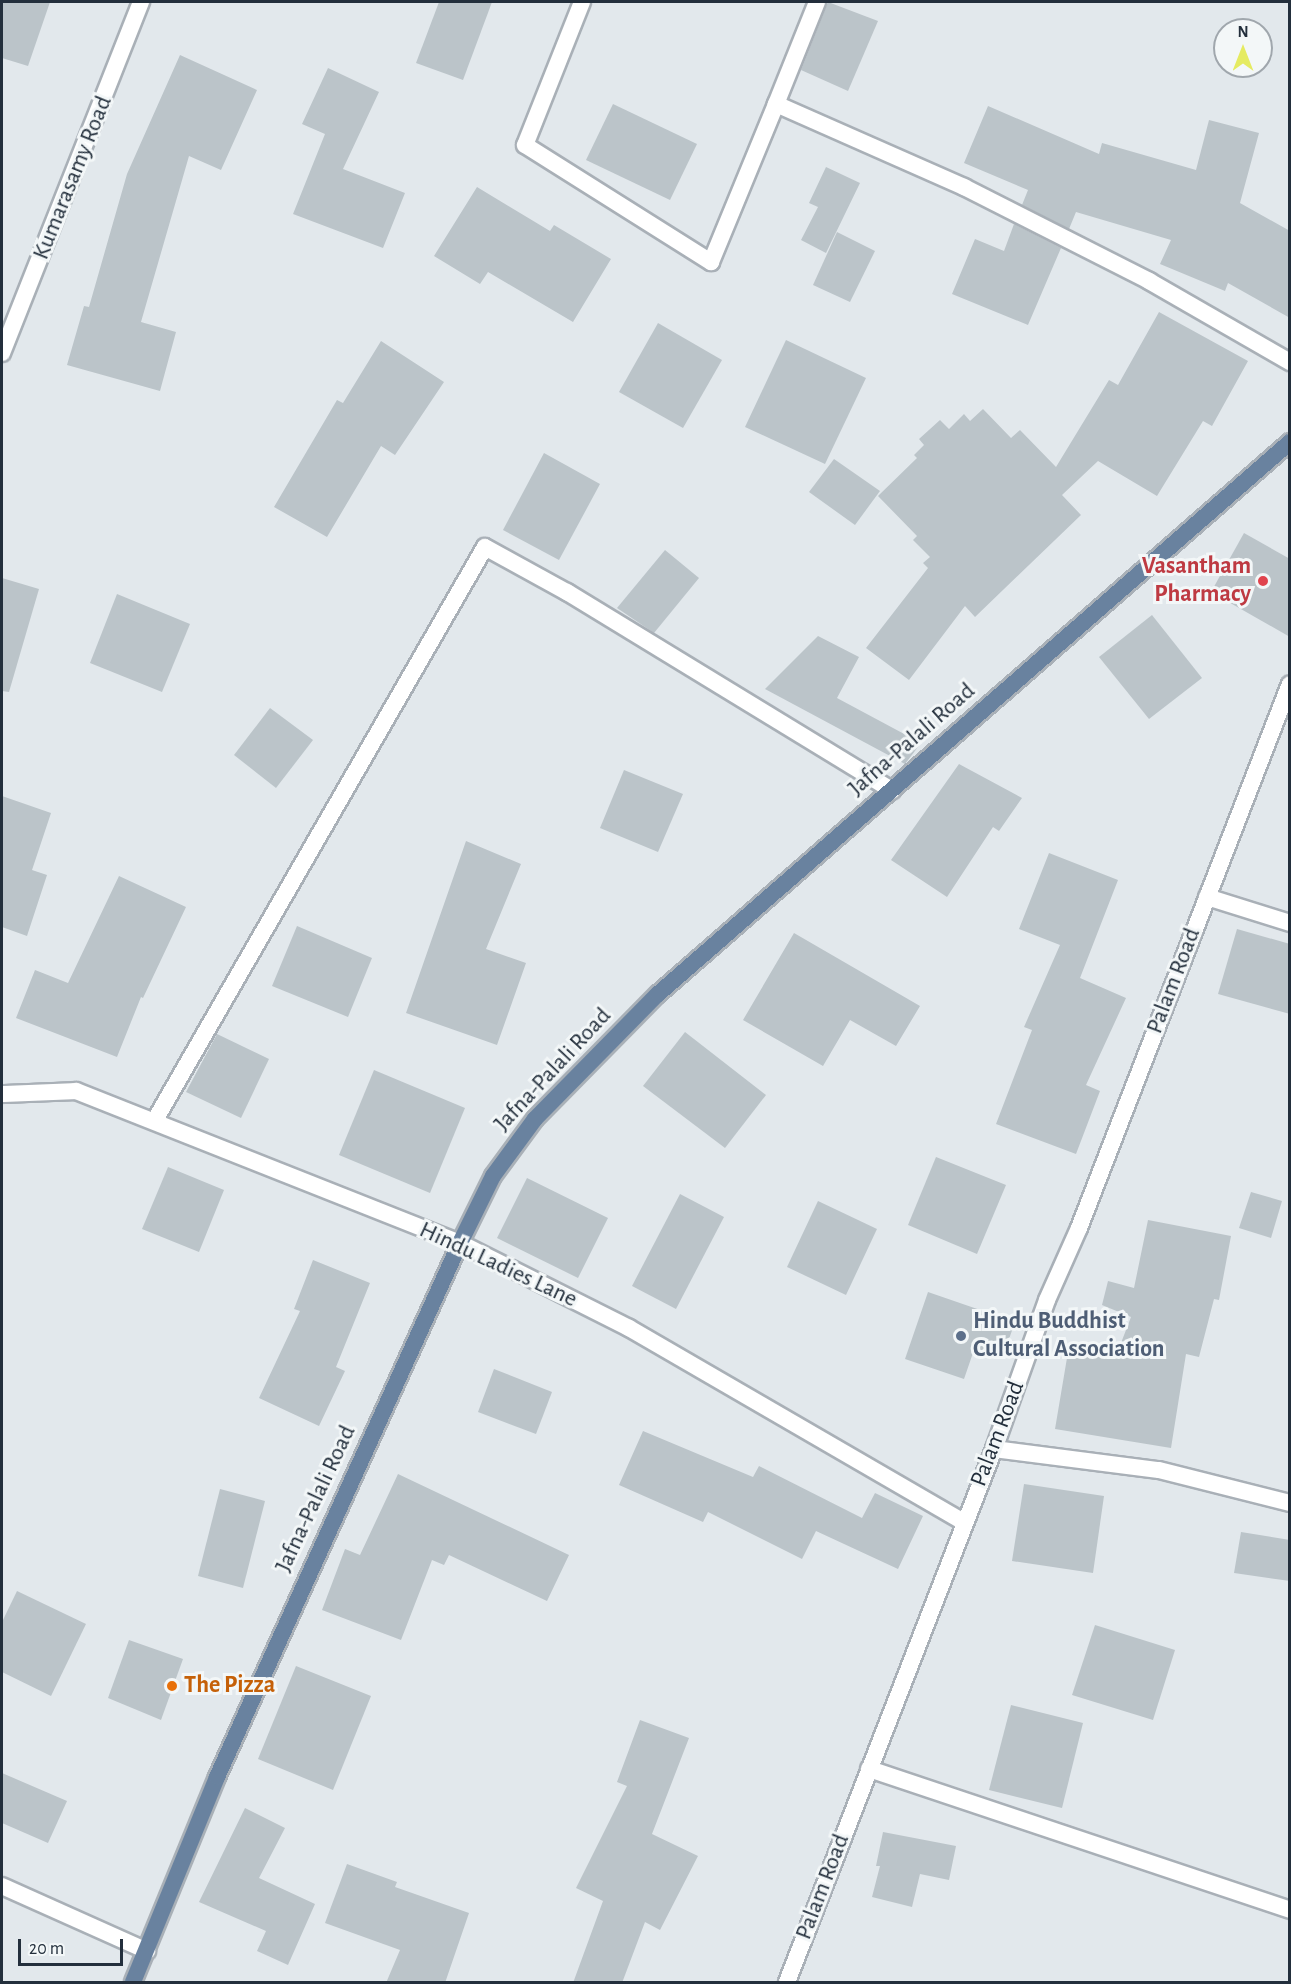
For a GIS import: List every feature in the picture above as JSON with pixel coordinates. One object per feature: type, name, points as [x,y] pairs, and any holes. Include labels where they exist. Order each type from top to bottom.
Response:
[{"type":"main road","name":"Jafna-Palali Road","points":[[133,1983],[226,1756],[460,1243],[493,1176],[535,1119],[658,994],[1290,442]]},
{"type":"street","name":"Kumarasamy Road","points":[[2,353],[141,2]]},
{"type":"street","points":[[582,2],[525,145],[711,262],[817,2]]},
{"type":"street","points":[[776,104],[964,187],[1149,281],[1290,362]]},
{"type":"street","points":[[155,1120],[485,547],[567,592],[892,790]]},
{"type":"street","name":"Palam Road","points":[[787,1983],[994,1449],[1047,1300],[1079,1228],[1290,684]]},
{"type":"street","points":[[1207,897],[1290,923]]},
{"type":"street","name":"Hindu Ladies Lane","points":[[2,1094],[76,1091],[155,1120],[460,1243],[629,1328],[964,1522]]},
{"type":"street","points":[[994,1449],[1159,1470],[1290,1503]]},
{"type":"street","points":[[869,1769],[1290,1910]]},
{"type":"street","points":[[2,1886],[147,1951]]},
{"type":"building","points":[[2,2],[50,2],[28,66],[2,58]]},
{"type":"building","points":[[439,2],[492,2],[463,80],[416,63]]},
{"type":"building","points":[[828,2],[878,21],[848,91],[801,70]]},
{"type":"building","points":[[180,55],[257,90],[221,170],[189,156],[141,322],[176,332],[160,391],[67,365],[84,306],[89,307],[127,174]]},
{"type":"building","points":[[328,68],[379,92],[343,169],[405,193],[383,248],[293,214],[325,134],[302,124]]},
{"type":"building","points":[[613,104],[697,144],[670,200],[586,160]]},
{"type":"building","points":[[988,106],[1099,154],[1102,143],[1196,170],[1209,120],[1259,133],[1240,203],[1290,231],[1290,318],[1228,283],[1225,291],[1160,264],[1171,240],[1076,212],[1069,229],[1022,205],[1028,190],[964,163]]},
{"type":"building","points":[[826,167],[860,183],[826,253],[801,240],[818,207],[809,203]]},
{"type":"building","points":[[477,187],[550,231],[554,225],[611,259],[573,322],[488,272],[480,284],[434,256]]},
{"type":"building","points":[[1014,224],[1061,248],[1028,325],[952,294],[975,239],[1004,251]]},
{"type":"building","points":[[837,232],[875,251],[850,302],[813,285]]},
{"type":"building","points":[[1159,312],[1248,361],[1212,426],[1203,421],[1157,496],[1098,461],[1062,495],[1081,515],[975,617],[965,606],[909,680],[866,648],[928,568],[923,563],[930,557],[913,540],[917,536],[878,496],[917,458],[914,455],[924,445],[919,439],[940,420],[949,429],[964,414],[970,421],[983,409],[1011,438],[1020,430],[1056,467],[1109,380],[1118,385]]},
{"type":"building","points":[[658,323],[722,360],[683,428],[619,392]]},
{"type":"building","points":[[786,340],[866,378],[825,464],[745,427]]},
{"type":"building","points":[[381,341],[444,382],[395,455],[381,446],[327,537],[274,507],[337,400],[343,403]]},
{"type":"building","points":[[544,453],[600,484],[559,560],[503,530]]},
{"type":"building","points":[[834,459],[880,491],[855,525],[809,492]]},
{"type":"building","points":[[1244,533],[1290,559],[1290,637],[1211,592]]},
{"type":"building","points":[[665,550],[699,578],[654,633],[617,608]]},
{"type":"building","points":[[2,578],[39,589],[9,692],[2,691]]},
{"type":"building","points":[[117,594],[190,624],[162,692],[90,663]]},
{"type":"building","points":[[1152,615],[1202,678],[1149,719],[1099,657]]},
{"type":"building","points":[[818,636],[859,657],[837,698],[921,743],[905,764],[765,689]]},
{"type":"building","points":[[270,708],[313,740],[276,788],[234,755]]},
{"type":"building","points":[[959,764],[1022,798],[999,831],[993,827],[947,897],[891,860]]},
{"type":"building","points":[[624,770],[683,794],[658,852],[600,828]]},
{"type":"building","points":[[2,796],[51,813],[32,870],[47,875],[27,936],[2,927]]},
{"type":"building","points":[[466,841],[521,864],[486,949],[526,963],[497,1045],[406,1013]]},
{"type":"building","points":[[1049,853],[1118,880],[1080,978],[1126,998],[1086,1085],[1100,1091],[1076,1154],[996,1124],[1032,1030],[1024,1027],[1060,945],[1019,929]]},
{"type":"building","points":[[119,876],[186,907],[143,998],[141,997],[117,1057],[16,1018],[35,970],[68,983]]},
{"type":"building","points":[[297,926],[372,958],[348,1017],[272,986]]},
{"type":"building","points":[[1237,929],[1290,944],[1290,1014],[1218,994]]},
{"type":"building","points":[[794,933],[920,1006],[896,1046],[850,1020],[823,1066],[743,1020]]},
{"type":"building","points":[[685,1032],[766,1095],[725,1148],[643,1086]]},
{"type":"building","points":[[217,1034],[269,1059],[241,1118],[186,1092]]},
{"type":"building","points":[[374,1070],[465,1108],[430,1193],[339,1155]]},
{"type":"building","points":[[936,1157],[1006,1185],[977,1254],[908,1225]]},
{"type":"building","points":[[168,1167],[224,1190],[199,1252],[142,1229]]},
{"type":"building","points":[[527,1178],[608,1218],[578,1278],[497,1238]]},
{"type":"building","points":[[1251,1192],[1282,1201],[1271,1238],[1239,1228]]},
{"type":"building","points":[[680,1194],[724,1217],[676,1309],[632,1286]]},
{"type":"building","points":[[818,1201],[877,1229],[846,1295],[787,1267]]},
{"type":"building","points":[[1148,1220],[1231,1236],[1219,1300],[1214,1299],[1199,1357],[1186,1354],[1171,1448],[1055,1429],[1068,1352],[1089,1356],[1091,1347],[1116,1356],[1131,1317],[1102,1305],[1108,1281],[1134,1288]]},
{"type":"building","points":[[313,1260],[370,1283],[336,1367],[345,1371],[319,1426],[259,1398],[300,1311],[294,1309]]},
{"type":"building","points":[[928,1292],[1015,1322],[1002,1359],[974,1350],[964,1379],[905,1359]]},
{"type":"building","points":[[494,1369],[552,1392],[536,1434],[478,1412]]},
{"type":"building","points":[[643,1431],[753,1477],[759,1466],[862,1518],[875,1493],[923,1516],[898,1569],[816,1531],[802,1559],[708,1512],[703,1522],[619,1485]]},
{"type":"building","points":[[398,1474],[569,1555],[547,1601],[449,1555],[444,1565],[432,1560],[401,1640],[322,1610],[345,1549],[360,1555]]},
{"type":"building","points":[[1024,1484],[1104,1496],[1093,1573],[1012,1561]]},
{"type":"building","points":[[220,1489],[265,1501],[243,1588],[198,1576]]},
{"type":"building","points":[[1241,1532],[1290,1540],[1290,1581],[1234,1573]]},
{"type":"building","points":[[17,1591],[86,1624],[51,1696],[2,1672],[2,1622]]},
{"type":"building","points":[[1095,1625],[1175,1650],[1153,1720],[1072,1695]]},
{"type":"building","points":[[129,1640],[183,1659],[161,1720],[108,1698]]},
{"type":"building","points":[[296,1666],[371,1696],[333,1790],[258,1759]]},
{"type":"building","points":[[1011,1705],[1083,1723],[1062,1808],[989,1790]]},
{"type":"building","points":[[640,1720],[689,1738],[652,1834],[698,1856],[660,1930],[645,1922],[622,1983],[573,1983],[603,1901],[576,1888],[627,1786],[617,1782]]},
{"type":"building","points":[[2,1773],[67,1801],[48,1843],[2,1823]]},
{"type":"building","points":[[245,1808],[285,1828],[259,1878],[315,1904],[288,1965],[257,1951],[266,1931],[199,1902]]},
{"type":"building","points":[[883,1832],[956,1846],[949,1880],[920,1874],[912,1907],[872,1897],[880,1866],[876,1866]]},
{"type":"building","points":[[347,1864],[397,1882],[395,1887],[469,1913],[445,1983],[386,1983],[400,1950],[325,1923]]},
{"type":"place","name":"Vasantham Pharmacy","points":[[1263,581]]},
{"type":"place","name":"Hindu Buddhist Cultural Association","points":[[961,1336]]},
{"type":"place","name":"The Pizza","points":[[172,1686]]}]
